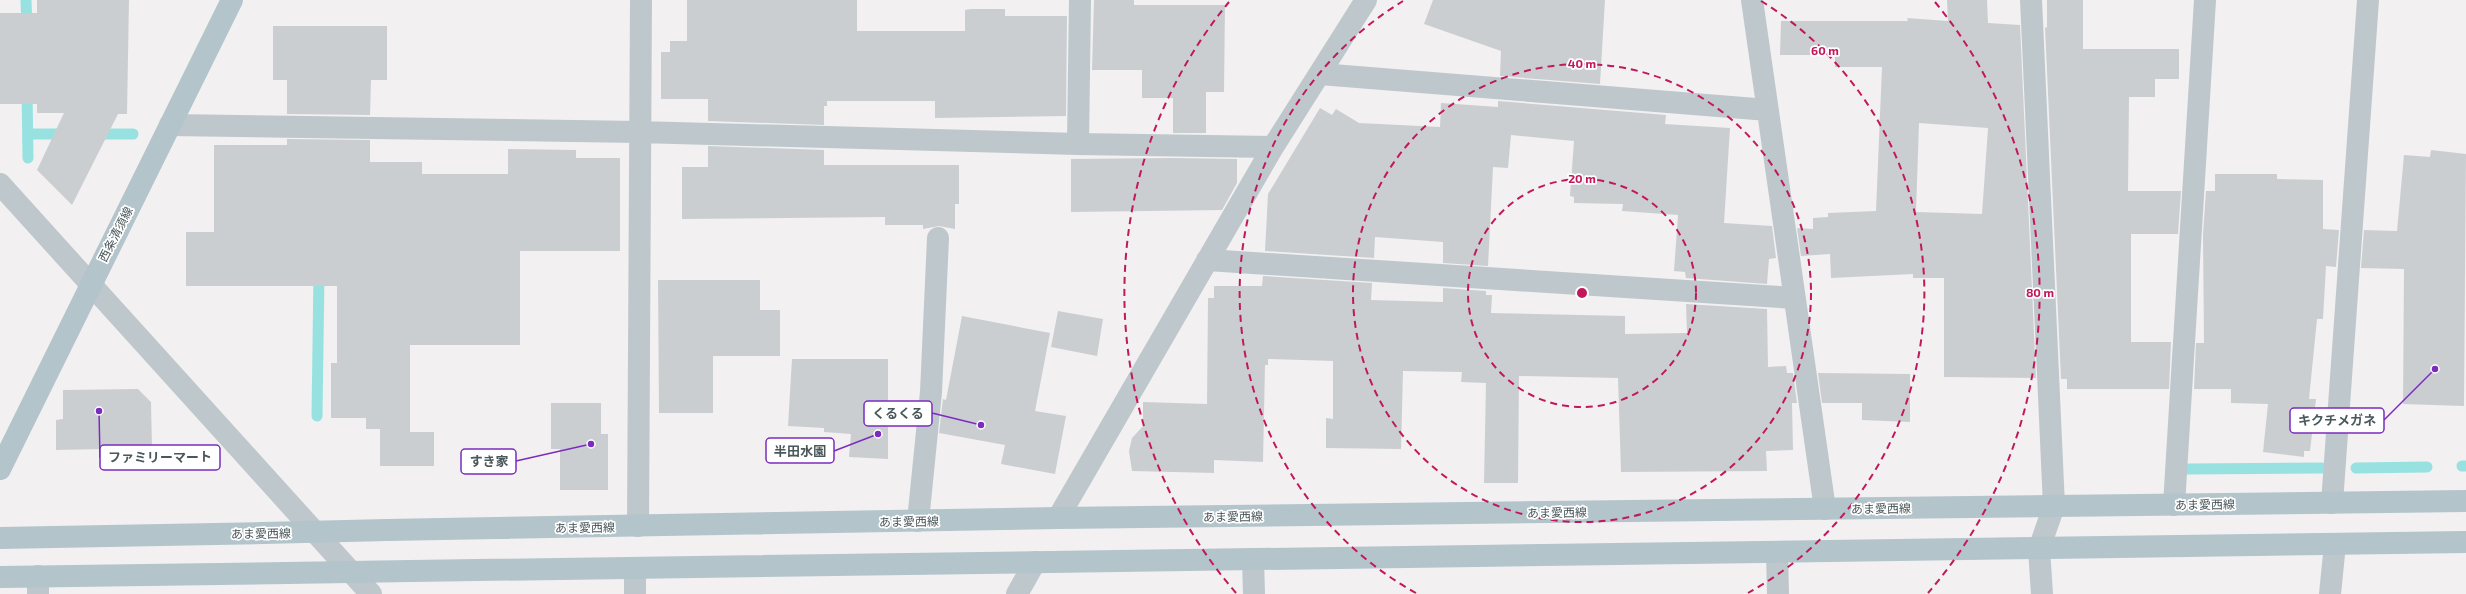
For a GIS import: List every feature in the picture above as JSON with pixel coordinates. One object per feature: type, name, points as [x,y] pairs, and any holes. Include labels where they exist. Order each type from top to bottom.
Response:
[{"type":"main road","name":"西条清須線","points":[[0,469],[90,283],[232,0]]},
{"type":"main road","name":"あま愛西線","points":[[0,538],[1058,518],[2332,503],[2466,500]]},
{"type":"main road","points":[[0,577],[38,585],[287,573],[2466,542]]},
{"type":"street","points":[[638,526],[639,132],[641,0]]},
{"type":"street","points":[[1078,144],[1080,0]]},
{"type":"street","points":[[1058,518],[1273,147],[1366,0]]},
{"type":"street","points":[[1752,0],[1825,509]]},
{"type":"street","points":[[2031,0],[2054,506],[2039,549],[2042,594]]},
{"type":"street","points":[[2174,505],[2205,0]]},
{"type":"street","points":[[2332,503],[2368,0]]},
{"type":"street","points":[[1320,74],[1768,110]]},
{"type":"street","points":[[170,125],[639,132],[1078,144],[1273,147]]},
{"type":"street","points":[[0,184],[371,594]]},
{"type":"street","points":[[918,521],[931,392],[938,238]]},
{"type":"street","points":[[1207,260],[1795,298]]},
{"type":"street","points":[[2330,594],[2335,544]]},
{"type":"street","points":[[1777,552],[1778,594]]},
{"type":"street","points":[[1253,559],[1254,594]]},
{"type":"street","points":[[1017,594],[1035,562]]},
{"type":"street","points":[[635,568],[635,594]]},
{"type":"building","points":[[37,0],[129,0],[127,114],[118,114],[72,205],[37,170],[64,113],[37,113],[37,104],[0,104],[0,13],[37,13]]},
{"type":"building","points":[[687,0],[857,0],[857,31],[965,31],[965,10],[971,9],[1005,9],[1005,16],[1067,16],[1066,116],[935,118],[935,101],[827,101],[827,106],[824,106],[824,125],[708,121],[708,99],[661,99],[661,52],[670,52],[670,41],[687,41]]},
{"type":"building","points":[[1094,0],[1134,0],[1134,5],[1225,5],[1224,92],[1206,92],[1206,133],[1173,133],[1173,98],[1142,98],[1142,70],[1092,70]]},
{"type":"building","points":[[1433,0],[1605,0],[1600,84],[1500,76],[1501,51],[1424,24]]},
{"type":"building","points":[[1947,0],[1987,0],[1988,23],[2020,25],[2036,378],[1944,377],[1944,278],[1913,278],[1913,274],[1831,278],[1830,254],[1801,256],[1797,228],[1813,229],[1813,218],[1828,217],[1828,213],[1876,211],[1882,67],[1835,67],[1835,55],[1780,55],[1781,21],[1908,21],[1907,18],[1948,21]],"holes":[[[1919,123],[1988,128],[1982,214],[1916,212]]]},
{"type":"building","points":[[2047,0],[2083,0],[2083,49],[2179,49],[2179,79],[2155,79],[2155,97],[2129,97],[2128,191],[2181,191],[2178,234],[2131,234],[2131,342],[2171,342],[2169,389],[2067,389],[2067,379],[2061,379],[2045,27],[2047,28]]},
{"type":"building","points":[[273,26],[387,26],[387,80],[371,80],[370,115],[287,114],[287,80],[273,80]]},
{"type":"building","points":[[1498,101],[1666,115],[1665,124],[1730,128],[1724,223],[1772,226],[1776,258],[1769,259],[1767,284],[1686,278],[1685,272],[1674,271],[1678,215],[1622,211],[1623,204],[1574,203],[1574,197],[1570,196],[1574,141],[1511,135],[1508,168],[1493,167],[1488,266],[1443,263],[1443,242],[1375,237],[1374,258],[1265,251],[1268,194],[1320,108],[1332,115],[1336,109],[1359,123],[1440,127],[1441,103],[1498,107]]},
{"type":"building","points":[[287,139],[370,140],[370,162],[422,162],[422,174],[508,174],[508,149],[576,150],[576,158],[620,158],[620,251],[520,251],[520,345],[410,345],[410,432],[434,432],[434,466],[380,466],[380,429],[366,429],[366,418],[331,418],[331,363],[337,363],[337,286],[186,286],[186,232],[214,232],[214,145],[287,145]]},
{"type":"building","points":[[708,146],[824,150],[824,165],[959,165],[959,204],[955,204],[955,229],[939,226],[923,229],[923,225],[885,225],[885,217],[682,219],[682,167],[708,167]]},
{"type":"building","points":[[2431,150],[2466,154],[2464,406],[2403,404],[2404,269],[2361,268],[2364,230],[2397,231],[2404,155],[2430,157]]},
{"type":"building","points":[[1071,159],[1237,159],[1237,183],[1222,210],[1071,212]]},
{"type":"building","points":[[2215,174],[2277,174],[2277,179],[2323,180],[2323,229],[2339,230],[2336,267],[2326,266],[2323,319],[2317,319],[2309,399],[2316,399],[2310,451],[2304,451],[2304,457],[2263,452],[2268,404],[2231,403],[2231,389],[2194,389],[2196,343],[2204,343],[2203,234],[2206,191],[2215,191]]},
{"type":"building","points":[[1263,276],[1372,283],[1371,300],[1443,302],[1443,288],[1486,291],[1486,295],[1492,295],[1491,313],[1625,316],[1625,334],[1687,333],[1686,304],[1767,309],[1768,367],[1786,366],[1787,373],[1793,373],[1797,403],[1792,403],[1793,450],[1766,451],[1767,471],[1621,472],[1618,378],[1519,376],[1518,483],[1484,483],[1486,383],[1461,382],[1462,372],[1403,371],[1401,449],[1326,448],[1326,418],[1333,419],[1333,361],[1268,359],[1268,365],[1265,365],[1263,462],[1214,460],[1214,473],[1132,471],[1129,451],[1132,438],[1143,426],[1143,402],[1207,404],[1208,298],[1214,298],[1214,286],[1262,286]]},
{"type":"building","points":[[658,280],[760,280],[760,310],[780,310],[780,356],[713,356],[713,413],[659,413]]},
{"type":"building","points":[[1058,311],[1103,319],[1097,356],[1051,347]]},
{"type":"building","points":[[962,316],[1050,333],[1035,411],[1066,416],[1055,474],[1001,464],[1005,445],[939,433],[943,399],[946,400]]},
{"type":"building","points":[[792,359],[888,359],[888,459],[849,457],[851,434],[824,432],[824,428],[788,426]]},
{"type":"building","points":[[1818,373],[1910,374],[1910,422],[1862,420],[1862,403],[1822,403]]},
{"type":"building","points":[[138,389],[151,402],[152,448],[56,450],[56,420],[63,419],[63,390]]},
{"type":"building","points":[[551,403],[601,403],[601,434],[608,434],[608,490],[560,490],[560,449],[551,449]]},
{"type":"waterway","points":[[26,0],[27,28]]},
{"type":"waterway","points":[[27,89],[28,158]]},
{"type":"waterway","points":[[28,134],[68,134]]},
{"type":"waterway","points":[[94,134],[133,134]]},
{"type":"waterway","points":[[317,416],[319,271]]},
{"type":"waterway","points":[[2356,468],[2427,467]]},
{"type":"waterway","points":[[2188,469],[2322,468]]},
{"type":"place","name":"キクチメガネ","points":[[2435,369]]},
{"type":"place","name":"ファミリーマート","points":[[99,411]]},
{"type":"place","name":"くるくる","points":[[981,425]]},
{"type":"place","name":"半田水園","points":[[878,434]]},
{"type":"place","name":"すき家","points":[[591,444]]}]
